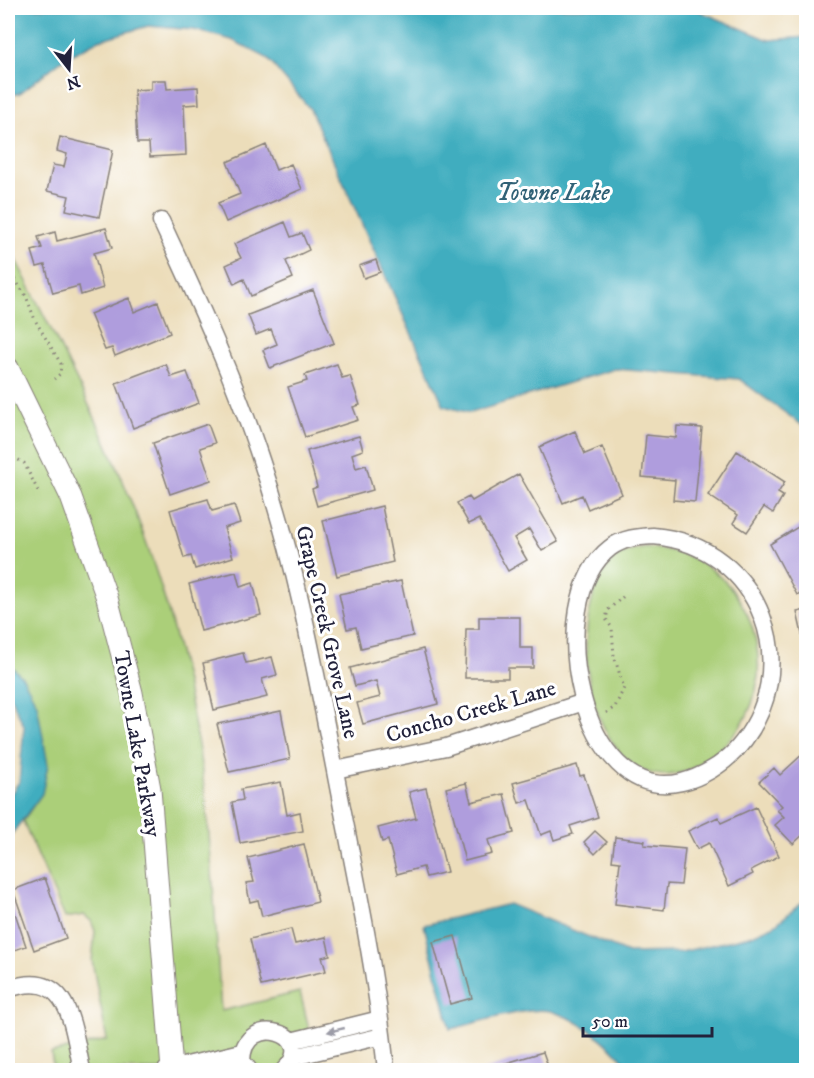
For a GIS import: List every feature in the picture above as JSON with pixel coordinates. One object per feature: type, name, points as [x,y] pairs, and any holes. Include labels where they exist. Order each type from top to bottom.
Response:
[{"type":"street","name":"Grape Creek Grove Lane","points":[[161,221],[236,388],[263,464],[300,603],[377,984],[386,1071]]},
{"type":"street","name":"Towne Lake Parkway","points":[[8,368],[71,497],[107,598],[132,693],[150,789],[170,1070]]},
{"type":"street","points":[[638,537],[669,537],[684,541],[717,558],[747,587],[757,602],[768,636],[769,688],[755,725],[733,753],[706,772],[690,780],[674,784],[650,783],[633,776],[597,734],[584,702],[577,677],[578,615],[588,578],[602,556],[611,548],[625,540],[638,537]]},
{"type":"street","name":"Concho Creek Lane","points":[[335,770],[446,747],[584,702]]},
{"type":"street","points":[[8,989],[37,983],[51,987],[63,1000],[82,1071]]},
{"type":"street","points":[[170,1070],[243,1065],[246,1042],[264,1032],[282,1033],[290,1056],[381,1028]]},
{"type":"path","points":[[8,269],[26,296],[35,320],[61,364],[60,374],[54,379]]},
{"type":"path","points":[[8,454],[24,463],[38,490]]},
{"type":"path","points":[[590,720],[615,707],[624,688],[614,656],[612,628],[606,619],[608,610],[625,595]]},
{"type":"green space","points":[[8,244],[122,479],[148,547],[169,614],[193,716],[204,786],[221,1011],[300,992],[319,1070],[54,1070],[51,1053],[107,1040],[92,961],[95,931],[91,921],[84,915],[65,918],[23,821],[42,793],[23,678],[8,663]]},
{"type":"green space","points":[[645,547],[682,554],[716,573],[734,592],[747,614],[755,639],[758,665],[756,691],[747,715],[732,737],[696,766],[664,775],[636,767],[614,745],[598,714],[589,677],[586,638],[592,601],[598,582],[609,564],[619,555]]},
{"type":"water","name":"Towne Lake","points":[[8,8],[692,8],[769,40],[806,37],[806,428],[739,379],[615,369],[470,413],[444,406],[310,109],[267,58],[232,40],[194,30],[148,26],[99,40],[62,60],[20,93],[8,96]]},
{"type":"water","points":[[8,663],[23,678],[37,704],[48,765],[42,794],[8,839],[8,798],[19,782],[24,726],[8,692]]},
{"type":"water","points":[[806,899],[806,1070],[632,1070],[595,1034],[574,1020],[550,1011],[515,1013],[450,1029],[424,925],[509,904],[628,953],[681,952],[750,936],[775,925]]},
{"type":"building","points":[[151,80],[166,80],[167,89],[198,87],[199,104],[184,105],[186,155],[150,157],[149,143],[137,143],[134,90],[151,89]]},
{"type":"building","points":[[60,137],[113,150],[99,217],[66,210],[69,196],[47,191],[53,165],[64,167],[67,154],[57,151]]},
{"type":"building","points":[[266,145],[276,170],[291,164],[302,189],[226,222],[218,203],[240,194],[227,162]]},
{"type":"building","points":[[285,222],[291,237],[302,233],[309,250],[286,261],[293,278],[251,296],[244,279],[234,284],[226,265],[241,258],[234,244]]},
{"type":"building","points":[[106,228],[112,248],[94,253],[103,288],[81,295],[79,286],[53,293],[45,265],[37,267],[32,251],[42,248],[38,237],[55,232],[57,241]]},
{"type":"building","points":[[376,260],[380,272],[364,278],[359,266]]},
{"type":"building","points":[[313,290],[334,343],[270,368],[263,350],[277,344],[271,329],[256,335],[248,315]]},
{"type":"building","points":[[129,298],[134,312],[158,302],[170,333],[115,356],[112,348],[105,350],[90,314]]},
{"type":"building","points":[[166,364],[171,377],[187,372],[199,403],[133,428],[116,383]]},
{"type":"building","points":[[337,364],[342,378],[350,376],[360,405],[353,407],[358,420],[305,437],[288,387],[307,381],[305,375]]},
{"type":"building","points":[[208,424],[215,443],[200,448],[211,480],[170,494],[153,443]]},
{"type":"building","points":[[677,426],[702,428],[695,502],[673,500],[675,480],[642,477],[646,435],[676,438]]},
{"type":"building","points":[[575,431],[585,454],[602,447],[622,494],[588,509],[582,495],[563,503],[539,447]]},
{"type":"building","points":[[359,436],[363,450],[352,454],[356,468],[366,465],[373,490],[317,506],[312,489],[317,487],[307,451]]},
{"type":"building","points":[[737,451],[785,482],[778,493],[783,496],[773,513],[764,507],[747,532],[733,523],[738,515],[708,495]]},
{"type":"building","points":[[519,474],[558,542],[542,551],[529,529],[514,538],[527,560],[508,571],[479,519],[469,524],[457,503],[469,497],[472,501]]},
{"type":"building","points":[[208,499],[212,511],[234,505],[240,523],[224,528],[233,557],[195,569],[191,556],[184,558],[170,510]]},
{"type":"building","points":[[382,506],[393,562],[337,576],[323,521]]},
{"type":"building","points":[[806,522],[806,589],[797,595],[770,544]]},
{"type":"building","points":[[236,572],[240,587],[253,583],[261,615],[201,631],[189,584]]},
{"type":"building","points":[[401,581],[413,636],[361,648],[356,627],[347,629],[339,594]]},
{"type":"building","points":[[806,610],[806,633],[802,634],[797,612]]},
{"type":"building","points":[[479,617],[520,617],[520,648],[533,648],[533,668],[508,668],[508,678],[465,678],[466,629],[479,629]]},
{"type":"building","points":[[423,649],[438,704],[363,724],[357,703],[380,697],[376,681],[355,686],[350,668]]},
{"type":"building","points":[[243,653],[246,663],[272,657],[277,675],[262,679],[267,697],[214,710],[203,663]]},
{"type":"building","points":[[281,711],[290,759],[229,772],[217,724]]},
{"type":"building","points":[[806,751],[806,832],[793,844],[775,825],[784,817],[777,810],[782,806],[759,782],[774,768],[780,775]]},
{"type":"building","points":[[577,765],[580,776],[584,775],[598,817],[570,826],[573,834],[554,840],[551,831],[541,835],[529,800],[519,803],[513,783]]},
{"type":"building","points":[[281,782],[287,815],[300,812],[303,831],[240,843],[232,802],[243,800],[241,789]]},
{"type":"building","points":[[466,783],[471,802],[504,794],[514,833],[488,840],[492,854],[465,861],[446,788]]},
{"type":"building","points":[[426,788],[447,872],[426,877],[423,867],[397,874],[388,840],[382,842],[378,828],[416,818],[409,792]]},
{"type":"building","points":[[756,807],[779,856],[751,870],[753,874],[729,886],[709,843],[697,849],[688,831],[718,817],[721,823]]},
{"type":"building","points":[[595,831],[607,842],[595,854],[584,842]]},
{"type":"building","points":[[615,837],[645,841],[644,845],[685,849],[681,885],[667,884],[664,910],[615,904],[620,862],[612,861]]},
{"type":"building","points":[[304,844],[318,902],[262,916],[258,900],[250,902],[246,883],[254,882],[248,858]]},
{"type":"building","points":[[45,878],[66,938],[34,950],[13,890]]},
{"type":"building","points":[[8,892],[26,946],[9,952],[8,947]]},
{"type":"building","points":[[291,929],[295,944],[326,937],[330,955],[322,957],[326,971],[261,986],[250,939]]},
{"type":"building","points":[[455,936],[472,998],[450,1004],[433,942]]},
{"type":"building","points":[[543,1052],[549,1069],[483,1070]]}]
